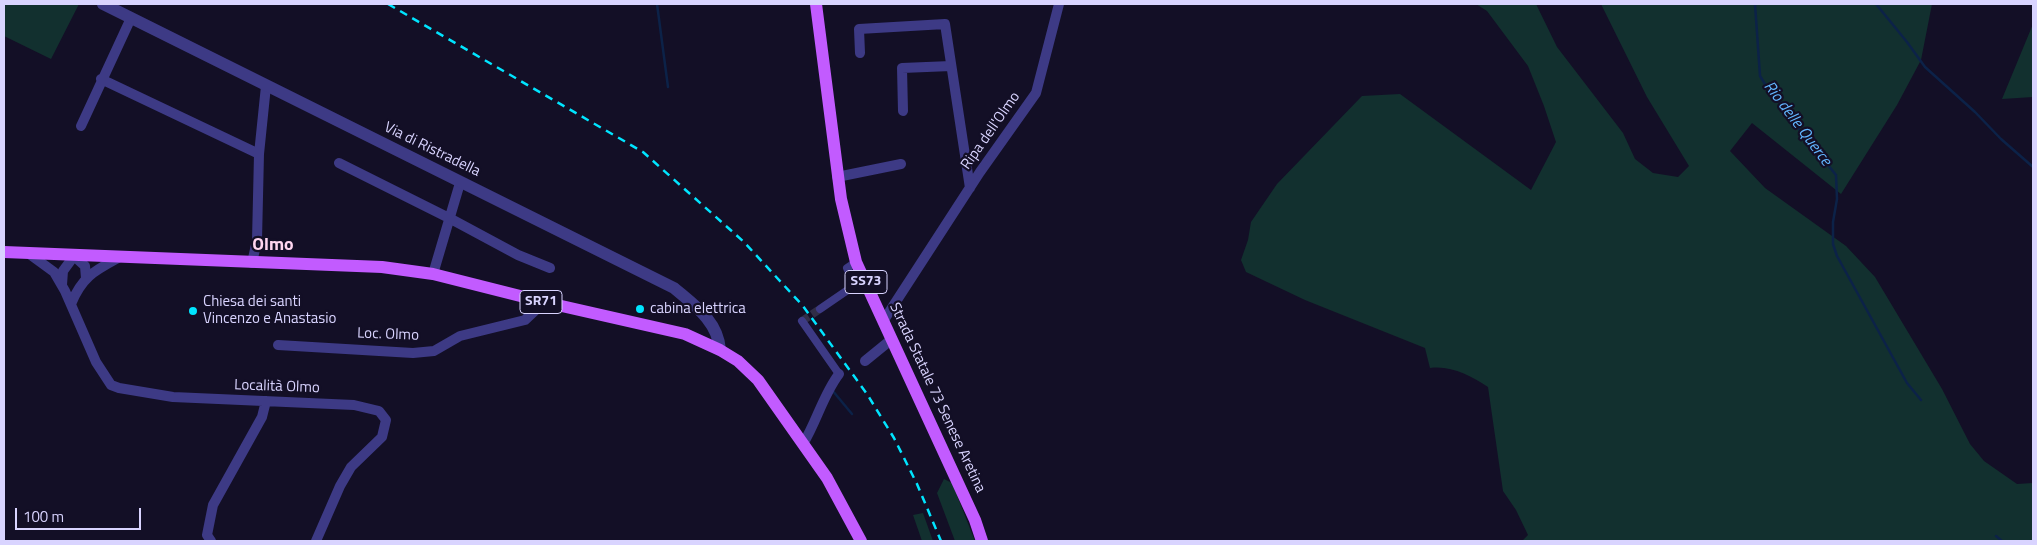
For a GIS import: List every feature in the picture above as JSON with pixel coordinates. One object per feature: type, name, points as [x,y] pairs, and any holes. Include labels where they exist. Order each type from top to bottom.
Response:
[{"type":"main road","name":"Strada Statale 73 Senese Aretina","points":[[816,4],[837,177],[843,212],[856,262],[971,511],[982,541]]},
{"type":"main road","name":"SR71","points":[[4,252],[382,267],[434,274],[544,302],[685,334],[720,350],[738,361],[758,380],[827,478],[861,541]]},
{"type":"street","name":"Via di Ristradella","points":[[103,4],[674,288],[704,313],[720,339],[720,350]]},
{"type":"street","name":"Ripa dell'Olmo","points":[[884,320],[970,188],[1036,92],[1060,4]]},
{"type":"street","points":[[81,126],[130,18]]},
{"type":"street","name":"Ripa dell'Olmo","points":[[860,53],[859,29],[945,24],[970,188]]},
{"type":"street","points":[[903,111],[902,68],[951,66]]},
{"type":"street","points":[[101,79],[259,154]]},
{"type":"street","points":[[252,263],[256,240],[259,154],[266,86]]},
{"type":"street","points":[[339,163],[518,255],[550,268]]},
{"type":"street","points":[[837,177],[902,164]]},
{"type":"street","points":[[434,274],[460,182]]},
{"type":"street","points":[[28,253],[54,272],[71,304]]},
{"type":"street","points":[[62,285],[63,271],[74,256],[85,266],[86,278]]},
{"type":"street","points":[[71,304],[77,288],[92,272],[118,258]]},
{"type":"street","points":[[820,309],[855,285],[847,268],[856,262]]},
{"type":"street","name":"Loc. Olmo","points":[[278,345],[413,352],[434,351],[460,336],[525,320],[544,302]]},
{"type":"street","name":"Località Olmo","points":[[71,304],[96,362],[111,385],[173,397],[369,408],[379,412],[386,420],[382,437],[351,467],[340,486],[316,541]]},
{"type":"street","points":[[802,321],[839,374],[830,386],[812,429],[803,444]]},
{"type":"street","points":[[865,361],[892,339]]},
{"type":"street","points":[[211,541],[207,534],[213,504],[262,418],[266,401]]},
{"type":"green space","points":[[4,4],[79,4],[51,59],[4,36]]},
{"type":"green space","points":[[1476,4],[1536,4],[1557,47],[1623,133],[1635,159],[1653,173],[1678,177],[1689,166],[1647,97],[1601,4],[1932,4],[1921,60],[1897,105],[1841,194],[1752,123],[1730,151],[1765,188],[1846,246],[1875,277],[1942,389],[1970,444],[1984,461],[2017,484],[2033,483],[2033,541],[1522,541],[1528,535],[1516,510],[1503,491],[1488,387],[1468,375],[1453,370],[1430,368],[1425,348],[1305,300],[1246,272],[1241,260],[1248,240],[1251,222],[1277,184],[1362,96],[1400,94],[1531,190],[1556,142],[1528,66],[1487,11]]},
{"type":"green space","points":[[2033,24],[2033,97],[2002,99]]},
{"type":"green space","points":[[944,479],[952,483],[975,541],[955,541],[937,493]]},
{"type":"green space","points":[[923,513],[933,541],[922,541],[913,515]]},
{"type":"waterway","points":[[657,4],[668,87]]},
{"type":"waterway","name":"Rio delle Querce","points":[[1755,4],[1760,76],[1770,92],[1788,112],[1798,128],[1836,175],[1837,199],[1833,222],[1833,244],[1837,256],[1907,383],[1921,400]]},
{"type":"waterway","points":[[1876,4],[1925,67],[2033,167]]},
{"type":"waterway","points":[[832,390],[852,414]]},
{"type":"waterway","points":[[1996,536],[2002,541]]},
{"type":"tunnel","points":[[802,321],[820,309]]},
{"type":"railway","points":[[388,4],[643,152],[744,242],[803,306],[867,394],[894,438],[917,484],[941,541]]},
{"type":"place","name":"cabina elettrica","points":[[640,309]]},
{"type":"place","name":"Chiesa dei santi Vincenzo e Anastasio","points":[[193,311]]},
{"type":"district","name":"Olmo","points":[[273,246]]}]
